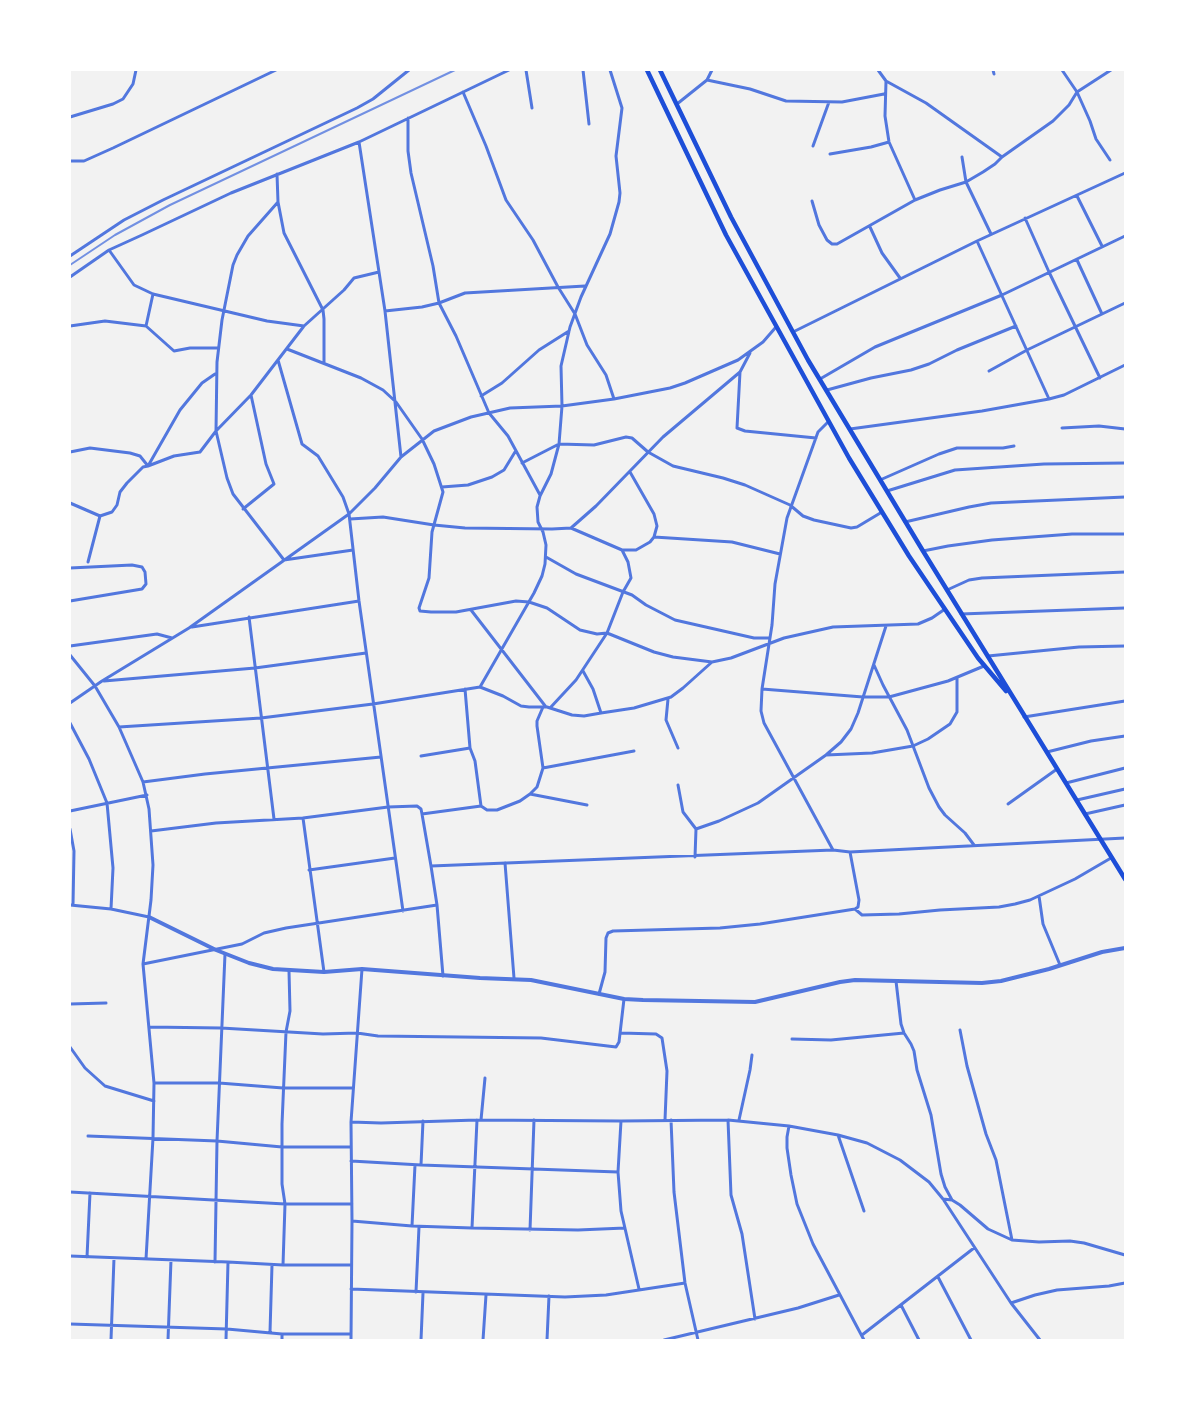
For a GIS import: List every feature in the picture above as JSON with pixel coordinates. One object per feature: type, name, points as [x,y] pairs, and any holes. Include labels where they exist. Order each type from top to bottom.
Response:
[{"type":"main road","points":[[647,70],[710,204],[828,422],[909,556],[984,666],[1013,699]]},
{"type":"main road","points":[[660,70],[732,217],[793,332],[886,491],[1125,879]]},
{"type":"street","points":[[70,117],[123,99],[132,84],[136,70]]},
{"type":"street","points":[[70,161],[84,161],[276,70]]},
{"type":"street","points":[[70,256],[124,220],[357,108],[383,91],[409,70]]},
{"type":"street","points":[[70,277],[109,250],[222,197],[359,142],[509,70]]},
{"type":"street","points":[[526,70],[532,108]]},
{"type":"street","points":[[583,70],[589,124]]},
{"type":"street","points":[[480,687],[542,576],[546,557],[545,538],[538,522],[537,512],[540,496],[551,474],[559,444],[562,406],[561,366],[575,314],[585,286],[610,234],[619,202],[620,193],[616,156],[622,108],[610,70]]},
{"type":"street","points":[[677,104],[707,80],[712,70]]},
{"type":"street","points":[[878,70],[886,80],[926,103],[1002,157]]},
{"type":"street","points":[[1062,70],[1077,92],[1088,114],[1096,140],[1110,160]]},
{"type":"street","points":[[812,200],[819,225],[827,240],[832,244],[838,244],[915,200],[966,182],[995,164],[1002,157],[1054,121],[1070,105],[1077,92],[1111,70]]},
{"type":"street","points":[[707,80],[750,89],[786,101],[842,102],[884,94]]},
{"type":"street","points":[[886,80],[884,94],[885,116],[889,142],[915,200]]},
{"type":"street","points":[[463,92],[506,200],[533,240],[575,314],[587,345],[606,375],[614,399]]},
{"type":"street","points":[[813,146],[829,102]]},
{"type":"street","points":[[408,118],[408,151],[411,173],[433,266],[439,303],[456,336],[489,412],[508,436],[540,496]]},
{"type":"street","points":[[359,142],[385,311],[401,458]]},
{"type":"street","points":[[830,154],[889,142]]},
{"type":"street","points":[[962,157],[966,182],[991,234]]},
{"type":"street","points":[[793,332],[991,234],[1125,173]]},
{"type":"street","points":[[277,174],[278,202],[284,232],[323,310],[324,363]]},
{"type":"street","points":[[1077,196],[1102,246]]},
{"type":"street","points":[[278,202],[251,231],[237,255],[224,311],[218,348],[216,431],[233,494],[284,560]]},
{"type":"street","points":[[1025,218],[1100,378]]},
{"type":"street","points":[[870,227],[882,253],[900,278]]},
{"type":"street","points":[[820,378],[887,342],[1002,295],[1125,236]]},
{"type":"street","points":[[977,241],[1048,399]]},
{"type":"street","points":[[109,250],[134,286],[153,294],[279,323],[304,326]]},
{"type":"street","points":[[1076,260],[1102,314]]},
{"type":"street","points":[[70,502],[100,516],[112,512],[117,505],[120,492],[143,467],[174,456],[200,452],[216,431],[251,395],[304,326],[344,290],[354,278],[379,272]]},
{"type":"street","points":[[385,311],[439,303],[465,292],[585,286]]},
{"type":"street","points":[[146,326],[153,294]]},
{"type":"street","points":[[989,371],[1075,326],[1125,303]]},
{"type":"street","points":[[70,326],[105,322],[146,326],[174,351],[190,348],[218,348]]},
{"type":"street","points":[[827,390],[929,364],[957,350],[1016,326]]},
{"type":"street","points":[[70,704],[95,686],[189,628],[284,560],[349,517],[401,458],[422,439],[442,427],[489,412],[510,408],[562,406],[614,399],[670,388],[738,360],[750,353],[776,327]]},
{"type":"street","points":[[482,396],[502,383],[540,350],[570,331]]},
{"type":"street","points":[[287,349],[372,383],[383,390],[396,402],[422,439],[442,487],[440,504],[434,525],[429,578],[419,610],[431,612],[471,610],[516,602],[529,602],[547,608],[580,630],[597,634],[607,633],[654,652],[695,661],[712,662],[732,658],[770,640],[800,633],[833,627],[918,624],[932,618],[945,609]]},
{"type":"street","points":[[570,528],[596,506],[663,437],[740,372],[746,364],[750,353]]},
{"type":"street","points":[[278,360],[302,444],[318,456],[343,497],[349,517],[402,911]]},
{"type":"street","points":[[850,429],[982,411],[1048,399],[1064,395],[1125,366]]},
{"type":"street","points":[[740,372],[737,425],[740,430],[816,438]]},
{"type":"street","points":[[148,466],[180,410],[202,383],[216,374]]},
{"type":"street","points":[[243,509],[274,484],[266,464],[251,395]]},
{"type":"street","points":[[828,422],[820,429],[790,505],[773,598],[770,640],[762,689],[762,717],[833,850]]},
{"type":"street","points":[[1062,428],[1099,426],[1125,428]]},
{"type":"street","points":[[522,463],[559,444],[594,445],[626,437],[632,438],[648,452],[680,469],[730,480],[768,494],[790,505],[803,516],[831,525],[851,528],[882,512]]},
{"type":"street","points":[[880,480],[957,448],[1003,448],[1014,446]]},
{"type":"street","points":[[70,452],[90,448],[130,453],[140,456],[148,466]]},
{"type":"street","points":[[442,487],[468,485],[492,477],[504,470],[516,451]]},
{"type":"street","points":[[886,491],[955,470],[1044,464],[1125,463]]},
{"type":"street","points":[[349,517],[383,517],[465,528],[570,528],[622,550],[636,550],[650,542],[657,529],[654,514],[630,472]]},
{"type":"street","points":[[905,522],[990,504],[1125,497]]},
{"type":"street","points":[[88,562],[100,516]]},
{"type":"street","points":[[923,551],[992,540],[1072,534],[1125,534]]},
{"type":"street","points":[[654,537],[732,542],[780,554]]},
{"type":"street","points":[[284,560],[353,550]]},
{"type":"street","points":[[422,814],[481,806],[487,810],[497,810],[520,801],[537,787],[543,768],[537,726],[547,707],[582,672],[607,633],[632,574],[622,550]]},
{"type":"street","points":[[546,557],[576,574],[632,596],[675,620],[770,640]]},
{"type":"street","points":[[70,568],[142,566],[145,572],[146,584],[142,589],[70,602]]},
{"type":"street","points":[[947,590],[969,580],[982,578],[1125,572]]},
{"type":"street","points":[[189,628],[359,601]]},
{"type":"street","points":[[961,614],[1125,608]]},
{"type":"street","points":[[471,610],[547,707]]},
{"type":"street","points":[[249,618],[274,820]]},
{"type":"street","points":[[696,829],[719,821],[758,803],[826,756],[841,742],[851,729],[886,626]]},
{"type":"street","points":[[70,646],[157,634],[172,638]]},
{"type":"street","points":[[988,656],[1079,647],[1125,646]]},
{"type":"street","points":[[102,682],[255,668],[366,653]]},
{"type":"street","points":[[70,655],[95,686],[119,726],[144,782],[152,831],[153,865],[143,964],[154,1083],[146,1259]]},
{"type":"street","points":[[119,726],[261,718],[373,704],[480,687],[521,706],[547,707],[584,716],[634,708],[668,698],[683,688],[712,662]]},
{"type":"street","points":[[874,664],[914,746],[929,788],[942,812],[966,833],[974,845]]},
{"type":"street","points":[[762,689],[863,697],[889,697],[957,678],[984,666]]},
{"type":"street","points":[[582,672],[593,689],[601,714]]},
{"type":"street","points":[[826,756],[861,754],[914,746],[928,740],[944,730],[954,718],[958,704],[957,678]]},
{"type":"street","points":[[465,689],[470,748],[475,761],[481,806]]},
{"type":"street","points":[[668,698],[666,720],[678,748]]},
{"type":"street","points":[[1024,717],[1125,701]]},
{"type":"street","points":[[70,723],[89,759],[108,803],[113,868],[111,909]]},
{"type":"street","points":[[1047,753],[1085,742],[1125,736]]},
{"type":"street","points":[[422,756],[470,748]]},
{"type":"street","points":[[543,768],[634,751]]},
{"type":"street","points":[[144,782],[205,774],[381,757]]},
{"type":"street","points":[[1065,783],[1125,768]]},
{"type":"street","points":[[1008,804],[1057,770]]},
{"type":"street","points":[[678,785],[683,812],[696,829],[695,857]]},
{"type":"street","points":[[1077,800],[1125,789]]},
{"type":"street","points":[[530,794],[587,805]]},
{"type":"street","points":[[70,811],[147,796]]},
{"type":"street","points":[[1085,814],[1125,805]]},
{"type":"street","points":[[152,831],[216,823],[302,818],[388,807],[416,806],[421,808],[437,905],[444,976]]},
{"type":"street","points":[[302,818],[324,972]]},
{"type":"street","points":[[70,829],[74,851],[72,905],[111,909],[149,917],[249,964],[289,971],[324,972],[362,969],[444,976],[514,978],[624,999],[755,1002],[855,980],[992,982],[1021,977],[1102,952],[1125,948]]},
{"type":"street","points":[[431,866],[695,857],[833,850],[850,852],[1125,838]]},
{"type":"street","points":[[850,852],[859,900],[858,907],[855,910]]},
{"type":"street","points":[[309,870],[395,858]]},
{"type":"street","points":[[599,994],[605,972],[606,938],[608,933],[613,931],[720,928],[855,910],[862,915],[999,907],[1038,896],[1075,879],[1111,858]]},
{"type":"street","points":[[505,863],[514,978]]},
{"type":"street","points":[[1038,896],[1043,924],[1060,965]]},
{"type":"street","points":[[143,964],[242,944],[264,934],[318,923],[437,905]]},
{"type":"street","points":[[216,1262],[216,1141],[225,954]]},
{"type":"street","points":[[351,1340],[351,1122],[362,969]]},
{"type":"street","points":[[283,1265],[283,1088],[286,1032],[290,1011],[289,971]]},
{"type":"street","points":[[896,981],[898,1010],[904,1033],[912,1044],[914,1051],[917,1070],[931,1115],[941,1174],[952,1200],[988,1229],[1012,1240],[1039,1242],[1070,1241],[1084,1243],[1125,1255]]},
{"type":"street","points":[[149,1027],[221,1028],[324,1034],[357,1032],[378,1036],[541,1038],[616,1047],[620,1033],[624,999]]},
{"type":"street","points":[[70,1004],[106,1003]]},
{"type":"street","points":[[960,1030],[967,1066],[986,1134],[996,1160],[1012,1240]]},
{"type":"street","points":[[620,1033],[656,1034],[662,1038],[667,1071],[665,1120]]},
{"type":"street","points":[[792,1039],[831,1040],[904,1033]]},
{"type":"street","points":[[70,1047],[85,1068],[105,1086],[154,1101]]},
{"type":"street","points":[[739,1120],[752,1055]]},
{"type":"street","points":[[472,1228],[475,1167],[484,1078]]},
{"type":"street","points":[[154,1083],[219,1083],[283,1088],[353,1088]]},
{"type":"street","points":[[530,1230],[534,1120]]},
{"type":"street","points":[[672,1120],[674,1192],[685,1283],[698,1340]]},
{"type":"street","points":[[728,1120],[732,1195],[742,1234],[755,1319]]},
{"type":"street","points":[[351,1122],[739,1120],[838,1134],[867,1142],[921,1174],[943,1199],[974,1248],[1040,1340]]},
{"type":"street","points":[[421,1165],[423,1121]]},
{"type":"street","points":[[621,1121],[618,1172],[621,1210],[638,1289]]},
{"type":"street","points":[[789,1126],[787,1148],[790,1176],[797,1204],[813,1244],[864,1340]]},
{"type":"street","points":[[838,1134],[864,1212]]},
{"type":"street","points":[[88,1136],[216,1141],[282,1147],[351,1147]]},
{"type":"street","points":[[351,1160],[415,1165],[618,1172]]},
{"type":"street","points":[[412,1226],[415,1165]]},
{"type":"street","points":[[70,1192],[284,1204],[352,1204]]},
{"type":"street","points":[[86,1257],[90,1193]]},
{"type":"street","points":[[943,1199],[952,1200]]},
{"type":"street","points":[[352,1222],[530,1230],[625,1228]]},
{"type":"street","points":[[416,1292],[419,1226]]},
{"type":"street","points":[[862,1335],[974,1248]]},
{"type":"street","points":[[70,1256],[283,1265],[351,1265]]},
{"type":"street","points":[[111,1340],[114,1258]]},
{"type":"street","points":[[168,1340],[171,1260]]},
{"type":"street","points":[[226,1340],[228,1262]]},
{"type":"street","points":[[270,1332],[272,1264]]},
{"type":"street","points":[[938,1277],[971,1340]]},
{"type":"street","points":[[351,1289],[486,1295],[606,1295],[685,1283]]},
{"type":"street","points":[[1012,1303],[1057,1290],[1125,1283]]},
{"type":"street","points":[[421,1340],[423,1292]]},
{"type":"street","points":[[483,1340],[486,1295]]},
{"type":"street","points":[[664,1340],[798,1308],[839,1295]]},
{"type":"street","points":[[547,1340],[549,1296]]},
{"type":"street","points":[[901,1305],[919,1340]]},
{"type":"street","points":[[70,1324],[226,1329],[282,1334],[351,1334]]},
{"type":"street","points":[[282,1334],[282,1340]]},
{"type":"railway","points":[[70,265],[115,235],[170,205],[455,70]]}]
